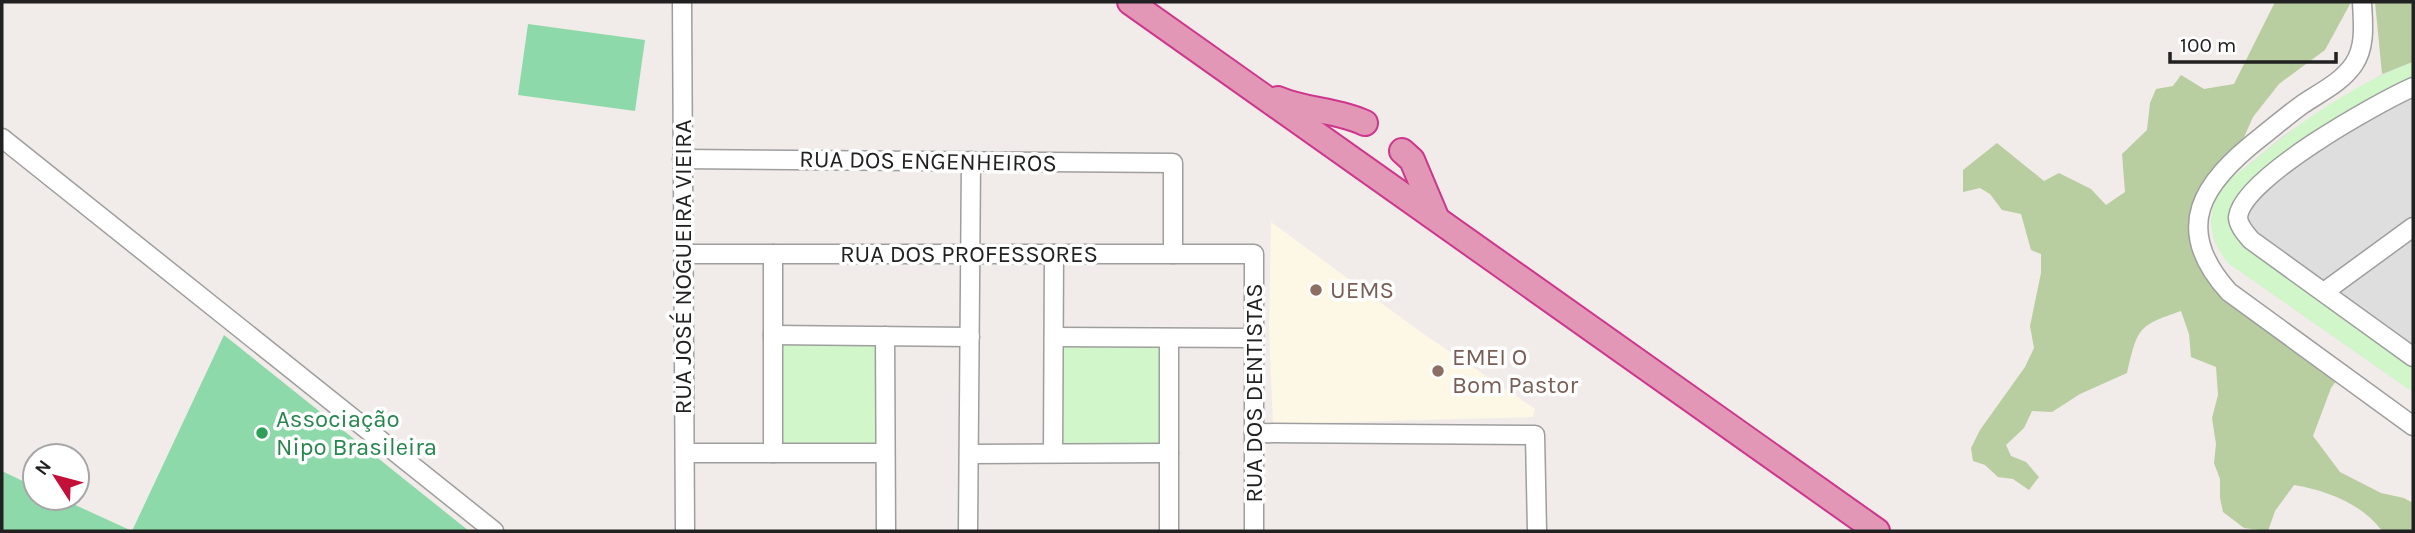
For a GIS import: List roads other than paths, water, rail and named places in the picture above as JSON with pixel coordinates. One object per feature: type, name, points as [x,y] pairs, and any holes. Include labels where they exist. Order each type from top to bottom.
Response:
[{"type":"highway","points":[[1130,2],[1877,531]]},
{"type":"highway","points":[[1239,81],[1291,104],[1352,117],[1365,123]]},
{"type":"highway","points":[[1402,150],[1412,160],[1436,217]]},
{"type":"street","name":"RUA JOSÉ NOGUEIRA VIEIRA","points":[[682,2],[685,531]]},
{"type":"street","points":[[2362,2],[2362,50],[2353,66],[2336,83],[2258,139],[2218,175],[2205,195],[2197,222],[2200,248],[2213,275],[2229,292],[2413,426]]},
{"type":"street","points":[[2413,87],[2385,100],[2323,138],[2262,181],[2242,203],[2238,219],[2250,240],[2413,357]]},
{"type":"street","points":[[2,138],[494,531]]},
{"type":"street","name":"RUA DOS ENGENHEIROS","points":[[682,159],[1173,163],[1173,254]]},
{"type":"street","points":[[968,531],[971,161]]},
{"type":"street","points":[[2324,292],[2413,227]]},
{"type":"street","name":"RUA DOS PROFESSORES","points":[[683,254],[1254,254]]},
{"type":"street","points":[[772,453],[773,254]]},
{"type":"street","points":[[1053,453],[1054,254]]},
{"type":"street","name":"RUA DOS DENTISTAS","points":[[1254,254],[1254,531]]},
{"type":"street","points":[[773,335],[970,337]]},
{"type":"street","points":[[885,336],[886,531]]},
{"type":"street","points":[[1054,337],[1254,338]]},
{"type":"street","points":[[1169,338],[1170,531]]},
{"type":"street","points":[[1254,433],[1535,435],[1538,531]]},
{"type":"street","points":[[685,453],[886,453]]},
{"type":"street","points":[[969,454],[1169,453]]},
{"type":"place","name":"UEMS","points":[[1316,290]]},
{"type":"place","name":"EMEI O Bom Pastor","points":[[1438,371]]},
{"type":"place","name":"Associação Nipo Brasileira","points":[[262,433]]}]
